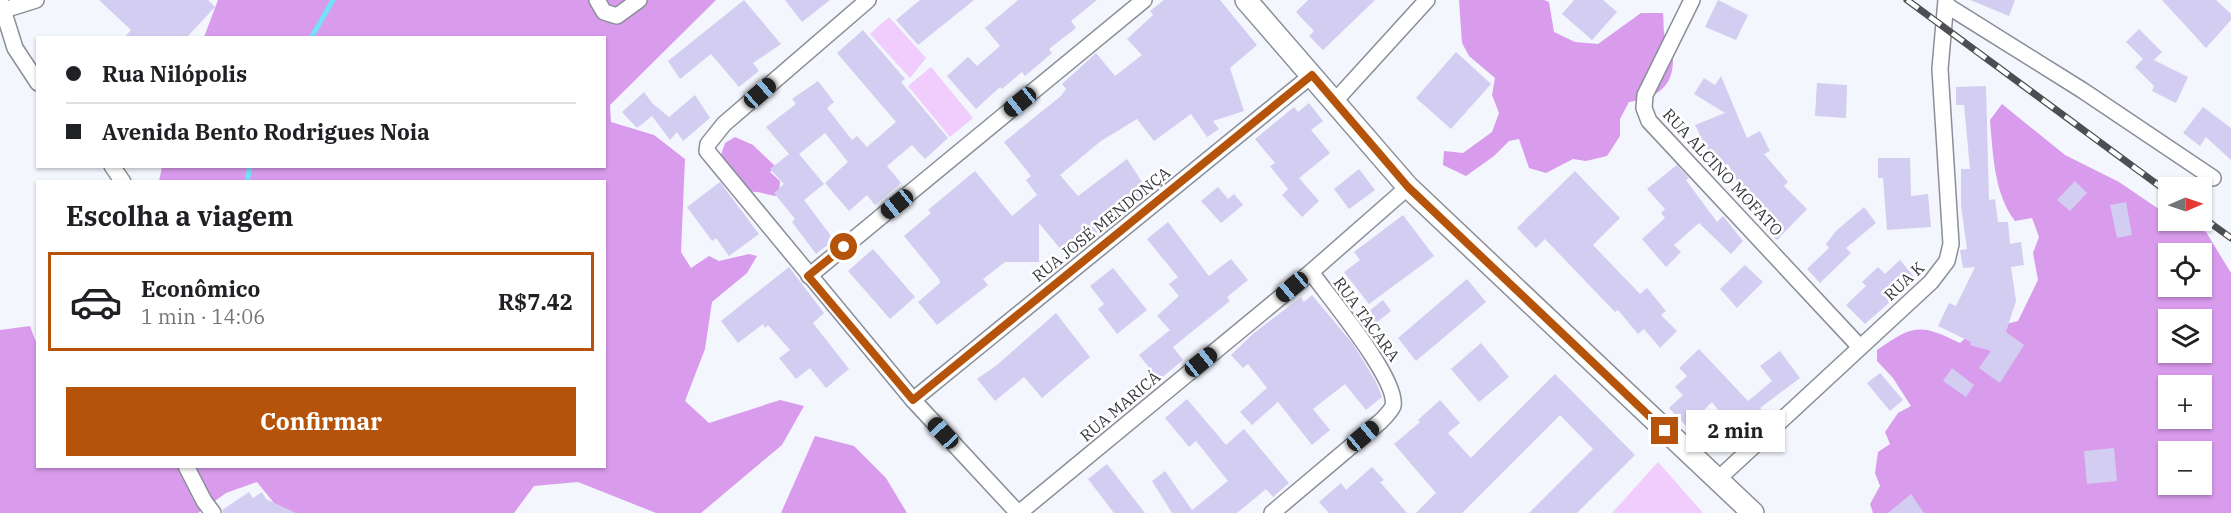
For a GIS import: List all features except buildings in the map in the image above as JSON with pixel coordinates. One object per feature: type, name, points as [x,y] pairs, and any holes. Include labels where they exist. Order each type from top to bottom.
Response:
[{"type":"street","points":[[36,0],[2,5],[15,48],[36,80]]},
{"type":"street","points":[[597,0],[598,5],[610,16],[623,14],[639,0]]},
{"type":"street","points":[[868,0],[724,124],[708,144],[707,151],[808,276],[913,400],[1019,513]]},
{"type":"street","points":[[808,276],[1144,0]]},
{"type":"street","points":[[1246,0],[1408,187],[1753,513]]},
{"type":"street","points":[[1335,101],[1427,0]]},
{"type":"street","name":"RUA ALCINO MOFATO","points":[[1692,0],[1645,96],[1644,108],[1650,121],[1859,346]]},
{"type":"street","points":[[1946,3],[2213,178]]},
{"type":"street","name":"RUA K","points":[[1717,480],[1941,272],[1950,254],[1950,204],[1942,129],[1940,69],[1946,3]]},
{"type":"street","name":"RUA JOSÉ MENDONÇA","points":[[913,400],[1312,75]]},
{"type":"street","name":"RUA MARICÁ","points":[[1019,513],[1311,272],[1408,187]]},
{"type":"street","name":"RUA TACARA","points":[[1272,513],[1382,421],[1393,407],[1392,388],[1381,368],[1311,272]]},
{"type":"street","points":[[187,468],[213,513]]},
{"type":"shaded area","points":[[218,0],[716,0],[610,105],[611,122],[654,135],[685,159],[681,252],[691,268],[709,256],[719,261],[749,254],[757,256],[747,273],[712,302],[705,349],[685,401],[709,423],[780,400],[804,406],[782,445],[701,513],[656,513],[578,482],[534,486],[514,513],[282,513],[257,482],[226,493],[198,513],[0,513],[0,330],[30,326],[36,342],[36,468],[606,468],[606,180],[159,180],[162,168],[606,168],[606,36],[204,36]]},
{"type":"shaded area","points":[[1459,0],[1544,0],[1549,2],[1554,32],[1575,42],[1598,44],[1641,13],[1663,13],[1664,34],[1673,60],[1670,79],[1660,91],[1653,95],[1629,102],[1620,119],[1620,136],[1607,156],[1586,161],[1573,159],[1546,173],[1529,168],[1519,139],[1509,141],[1494,156],[1466,176],[1443,165],[1444,151],[1463,153],[1492,132],[1499,113],[1492,95],[1495,78],[1469,56],[1462,43]]},
{"type":"shaded area","points":[[889,17],[926,58],[910,78],[870,34]]},
{"type":"shaded area","points":[[931,67],[973,118],[950,137],[908,86]]},
{"type":"shaded area","points":[[2002,104],[2065,155],[2119,182],[2158,209],[2158,231],[2206,232],[2231,273],[2231,513],[1873,513],[1870,504],[1880,486],[1875,473],[1878,452],[1890,444],[1885,432],[1898,413],[1911,406],[1893,378],[1877,361],[1877,350],[1900,336],[1917,330],[1935,332],[1960,343],[1986,320],[1998,326],[2018,321],[2038,280],[2033,253],[2039,237],[2032,218],[2015,221],[2008,210],[1999,186],[1990,120]]},
{"type":"shaded area","points":[[735,137],[753,145],[776,167],[770,172],[780,181],[779,196],[751,192],[719,161],[725,143]]},
{"type":"shaded area","points":[[815,436],[854,446],[886,478],[907,513],[781,513]]},
{"type":"shaded area","points":[[1658,462],[1703,513],[1612,513]]},
{"type":"waterway","points":[[312,36],[333,0]]},
{"type":"waterway","points":[[247,180],[250,168]]},
{"type":"railway","points":[[1907,0],[2158,185]]},
{"type":"railway","points":[[2212,224],[2231,238]]},
{"type":"route","points":[[844,247],[808,276],[913,400],[1312,75],[1408,187],[1665,431]]}]
